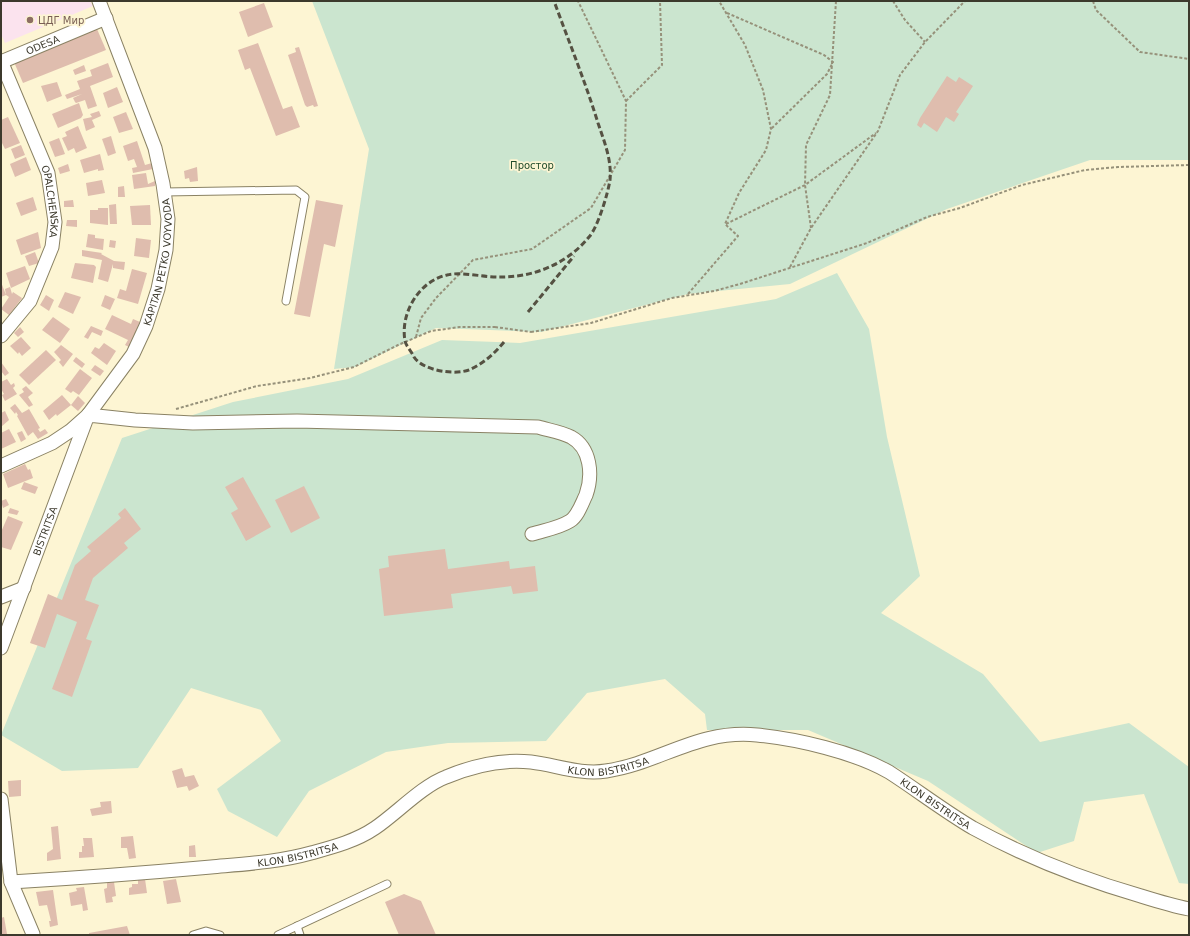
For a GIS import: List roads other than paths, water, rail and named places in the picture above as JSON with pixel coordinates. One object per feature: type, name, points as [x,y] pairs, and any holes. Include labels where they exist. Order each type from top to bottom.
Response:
[{"type":"street","name":"KAPITAN PETKO VOYVODA","points":[[1,466],[52,443],[70,431],[88,415],[133,354],[146,326],[158,289],[166,250],[168,219],[155,148],[99,1]]},
{"type":"street","name":"ODESA","points":[[1,62],[106,18]]},
{"type":"street","name":"OPALCHENSKA","points":[[1,62],[48,172],[55,222],[52,247],[30,301],[1,336]]},
{"type":"street","points":[[88,415],[135,420],[193,423],[297,421],[538,427],[571,437],[586,452],[590,471],[588,488],[581,507],[572,520],[560,526],[532,534]]},
{"type":"street","name":"BISTRITSA","points":[[1,648],[88,415]]},
{"type":"street","points":[[1,597],[24,588]]},
{"type":"street","name":"KLON BISTRITSA","points":[[11,882],[140,874],[262,862],[306,854],[356,838],[375,828],[442,778],[476,767],[504,762],[529,762],[578,771],[604,772],[641,762],[686,744],[717,736],[753,734],[791,740],[850,756],[886,770],[970,826],[1013,849],[1071,874],[1189,909]]},
{"type":"street","points":[[1,799],[11,882],[33,934]]},
{"type":"lane","points":[[164,192],[296,190],[305,197],[286,301]]},
{"type":"lane","points":[[278,935],[387,884]]},
{"type":"lane","points":[[297,926],[300,935]]},
{"type":"lane","points":[[193,935],[206,931],[220,935]]},
{"type":"railway","points":[[504,342],[489,357],[471,369],[449,372],[432,369],[418,362],[405,341],[404,330],[409,309],[414,300],[420,291],[437,278],[453,274],[495,277],[514,276],[538,271],[550,267],[571,254],[581,246],[596,226],[605,201],[610,180],[609,158],[588,92],[554,1]]},
{"type":"railway","points":[[528,312],[574,256]]},
{"type":"place","name":"ЦДГ Мир","points":[[30,20]]},
{"type":"park label","name":"Простор","points":[[532,165]]}]
